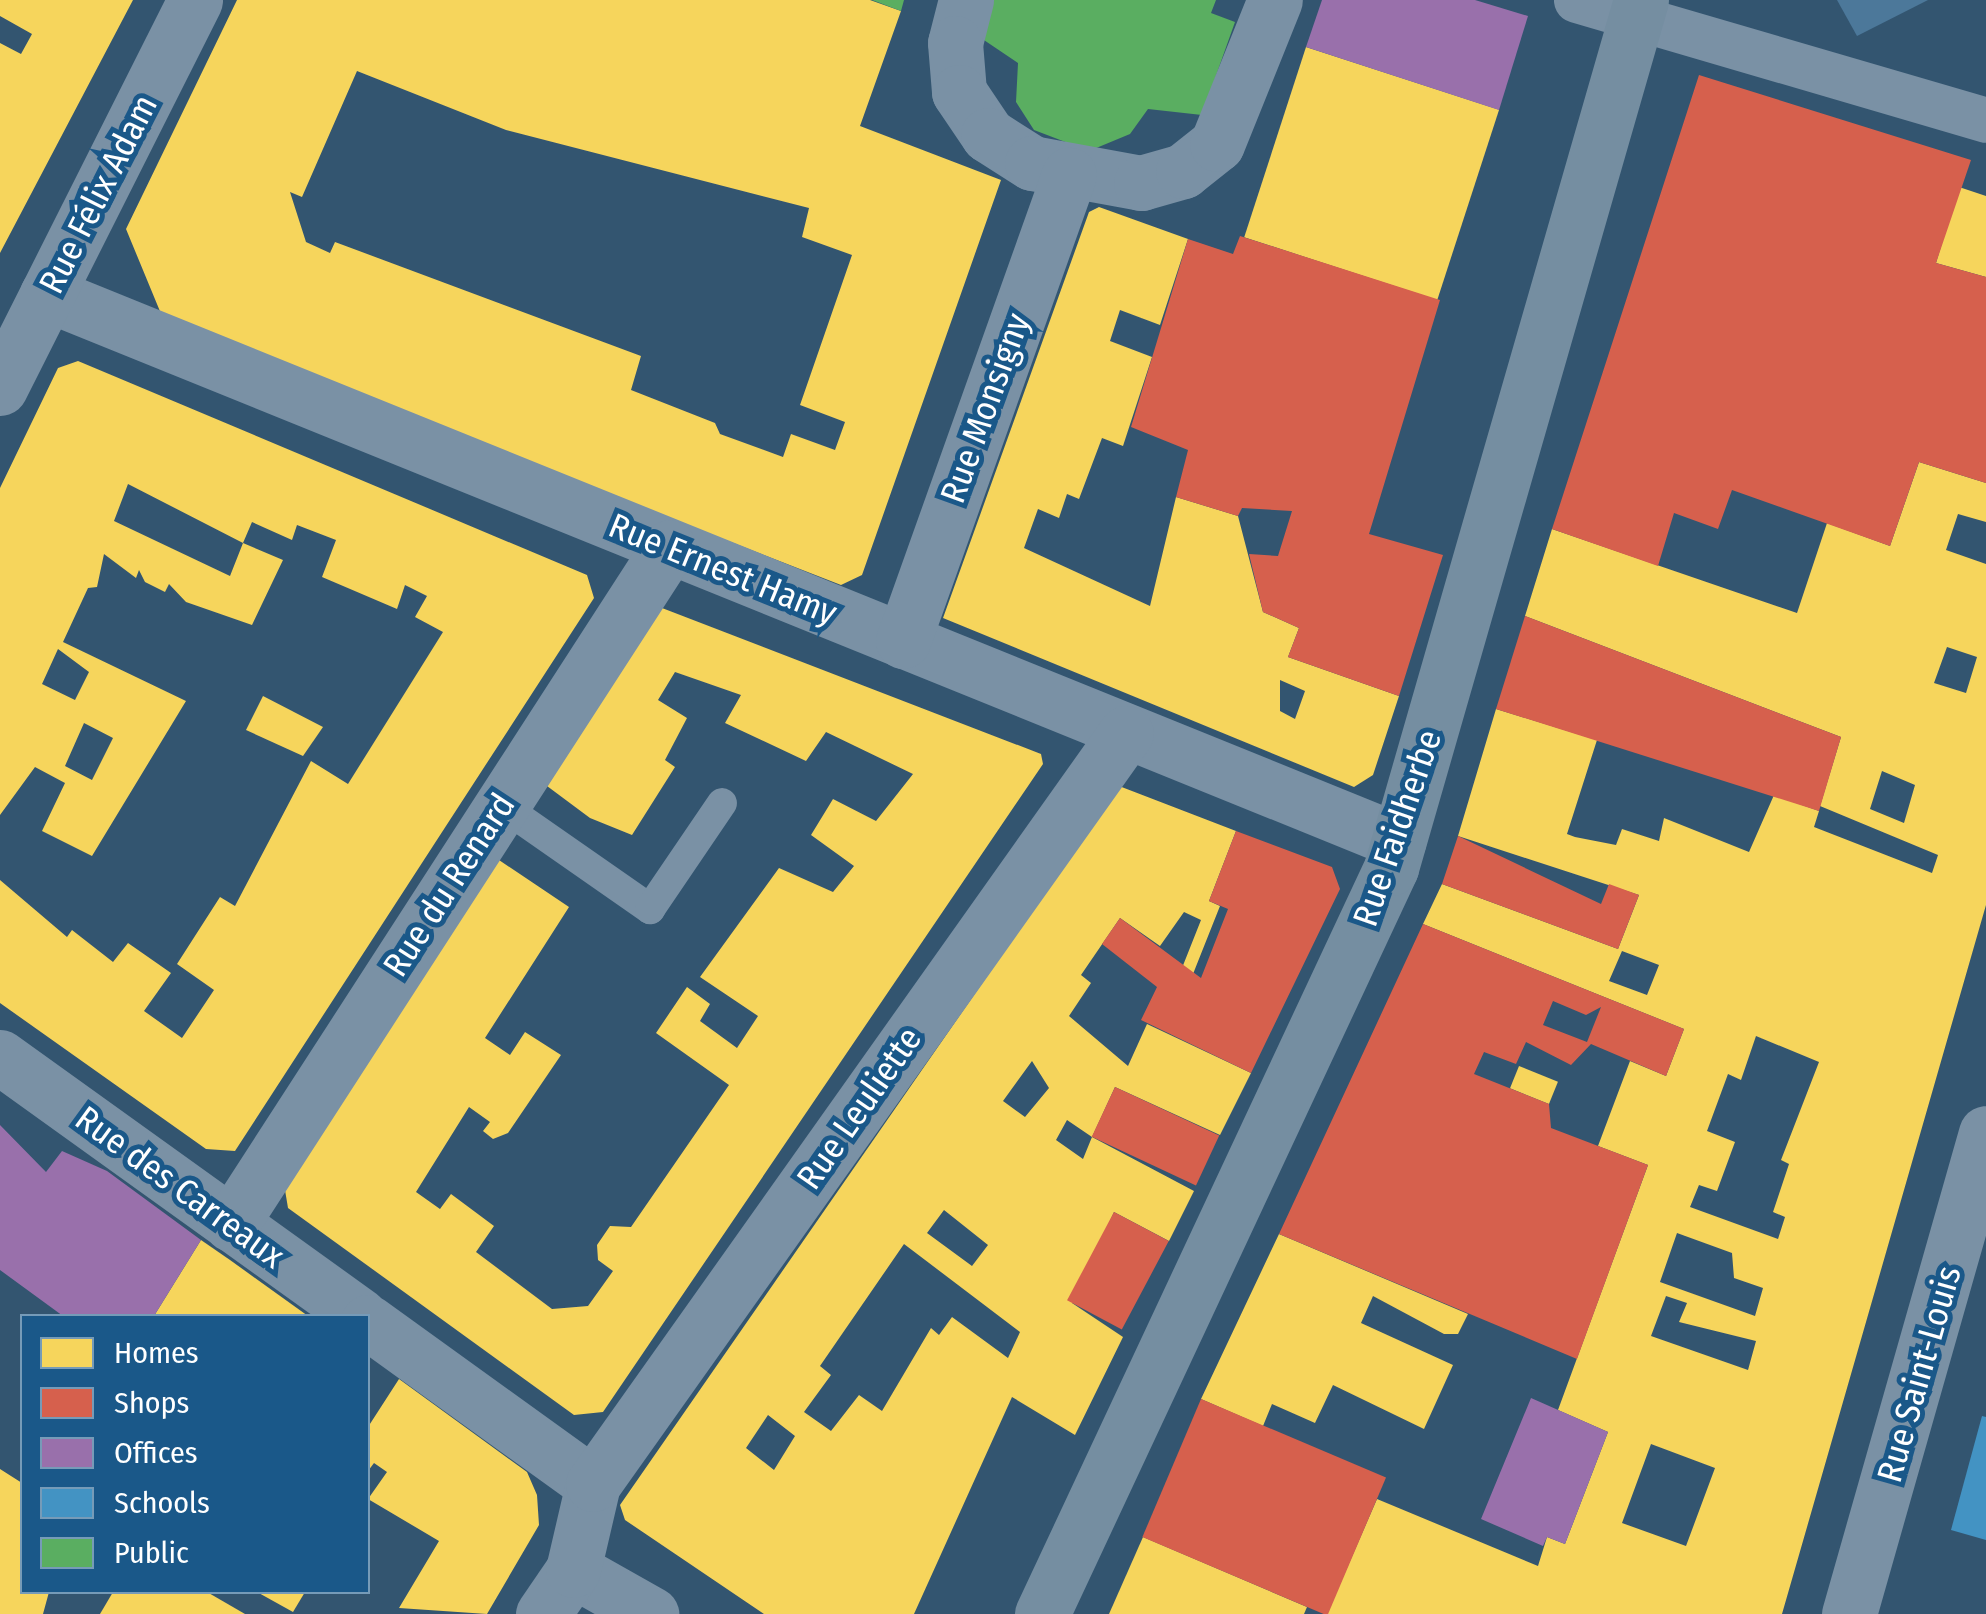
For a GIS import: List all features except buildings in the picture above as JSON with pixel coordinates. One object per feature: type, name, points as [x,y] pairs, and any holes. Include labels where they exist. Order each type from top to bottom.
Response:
[{"type":"main road","name":"Rue Faidherbe","points":[[1042,1614],[1399,841],[1638,9]]},
{"type":"street","name":"Rue Félix Adam","points":[[0,388],[195,0]]},
{"type":"street","points":[[966,0],[955,43],[971,114],[1009,151],[1069,175],[1141,183],[1202,158],[1230,122],[1275,0]]},
{"type":"street","points":[[1576,0],[1638,9],[1986,120]]},
{"type":"street","name":"Rue Monsigny","points":[[903,641],[1069,175]]},
{"type":"street","name":"Rue Ernest Hamy","points":[[47,294],[1399,841]]},
{"type":"street","name":"Rue du Renard","points":[[230,1224],[668,547]]},
{"type":"street","name":"Rue Leuliette","points":[[593,1484],[1126,732]]},
{"type":"street","name":"Rue des Carreaux","points":[[0,1057],[357,1314]]},
{"type":"street","name":"Rue Saint-Louis","points":[[1850,1614],[1986,1133]]},
{"type":"street","points":[[370,1323],[593,1484],[573,1570],[542,1614]]},
{"type":"street","points":[[573,1570],[651,1614]]},
{"type":"lane","points":[[501,804],[650,909],[722,803]]},
{"type":"water","points":[[1837,0],[1928,0],[1857,36]]}]
